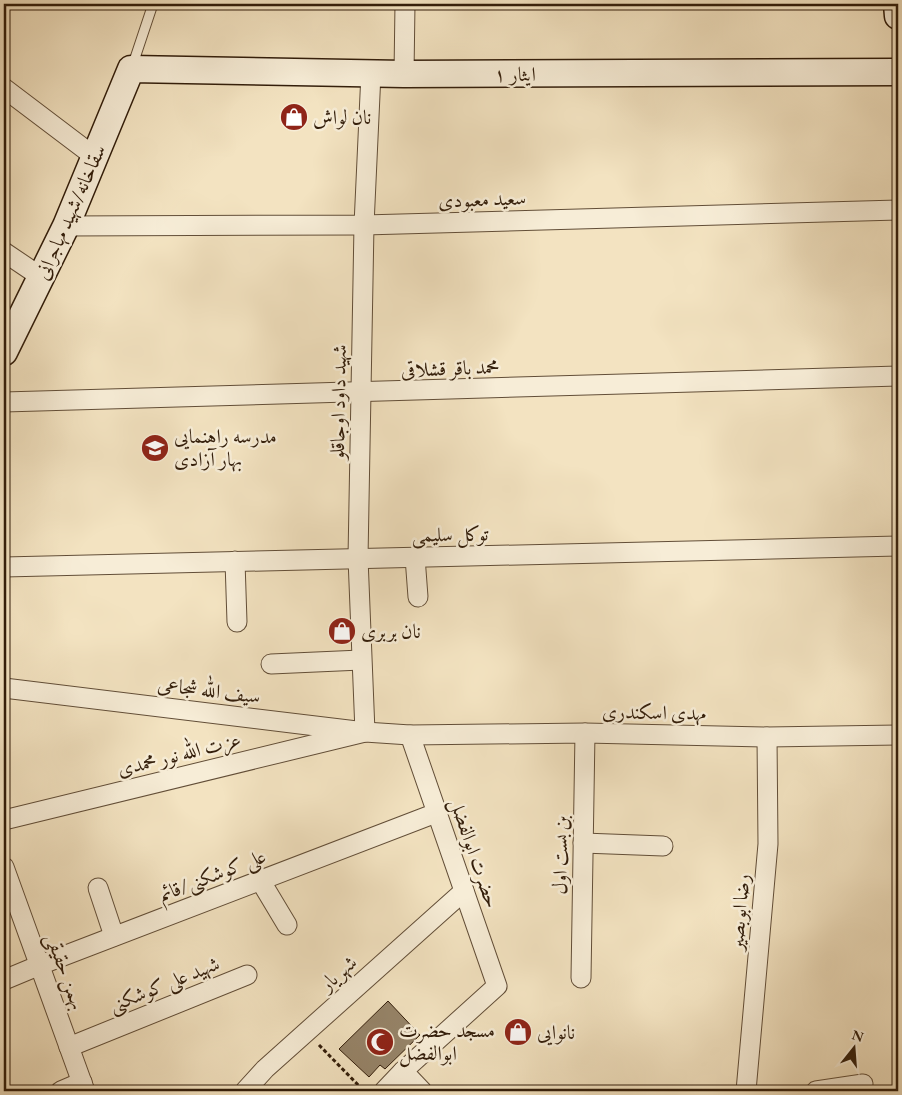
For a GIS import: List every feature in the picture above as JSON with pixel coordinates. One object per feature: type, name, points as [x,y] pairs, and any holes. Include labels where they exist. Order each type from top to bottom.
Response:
[{"type":"street","points":[[404,74],[406,4]]},
{"type":"street","points":[[897,4],[898,16]]},
{"type":"street","name":"ایثار ۱","points":[[131,69],[371,74],[898,72]]},
{"type":"street","name":"سقاخانه/شهید مهاجرانی","points":[[4,352],[66,226],[131,69]]},
{"type":"street","name":"شهید داود اوجاقلو","points":[[365,732],[358,558],[364,225],[371,74]]},
{"type":"street","points":[[4,88],[95,157]]},
{"type":"street","name":"سعید معبودی","points":[[66,226],[364,225],[898,210]]},
{"type":"street","points":[[4,252],[41,277]]},
{"type":"street","name":"محمد باقر قشلاقی","points":[[4,402],[898,376]]},
{"type":"street","name":"توکل سلیمی","points":[[4,567],[898,546]]},
{"type":"street","points":[[415,557],[418,597]]},
{"type":"street","points":[[234,561],[237,622]]},
{"type":"street","points":[[271,664],[361,660]]},
{"type":"street","name":"سیف الله شجاعی","points":[[4,688],[365,732],[410,735]]},
{"type":"street","name":"عزت الله نور محمدی","points":[[4,820],[365,732]]},
{"type":"street","name":"مهدی اسکندری","points":[[410,735],[585,733],[767,737],[898,735]]},
{"type":"street","name":"بن بست اول","points":[[581,978],[585,733]]},
{"type":"street","name":"حضرت ابوالفضل","points":[[403,1071],[497,986],[410,735]]},
{"type":"street","name":"رضا ابوبصیر","points":[[746,1091],[768,844],[767,737]]},
{"type":"street","name":"علی کوشکنی/قائم","points":[[4,980],[436,812]]},
{"type":"street","points":[[583,843],[663,846]]},
{"type":"street","name":"بهمن حقیقی","points":[[4,867],[83,1087]]},
{"type":"street","points":[[260,880],[286,925]]},
{"type":"street","points":[[98,888],[114,936]]},
{"type":"street","name":"شهریار","points":[[245,1091],[265,1069],[464,891]]},
{"type":"street","name":"شهید علی کوشکنی","points":[[69,1046],[247,975]]},
{"type":"street","points":[[384,1091],[403,1071],[422,1091]]},
{"type":"street","points":[[816,1091],[863,1084],[861,1091]]},
{"type":"street","points":[[61,1091],[83,1087]]},
{"type":"lane","points":[[131,69],[153,4]]},
{"type":"path","points":[[307,1032],[364,1091]]},
{"type":"building","name":"مسجد حضرت ابوالفضل","points":[[388,1001],[420,1035],[385,1069],[380,1065],[369,1077],[339,1049]]},
{"type":"place","name":"نان لواش","points":[[294,117]]},
{"type":"place","name":"مدرسه راهنمایی بهار آزادی","points":[[155,448]]},
{"type":"place","name":"نان بربری","points":[[342,631]]},
{"type":"place","name":"نانوایی","points":[[518,1032]]},
{"type":"place","name":"مسجد حضرت ابوالفضل","points":[[380,1042]]}]
